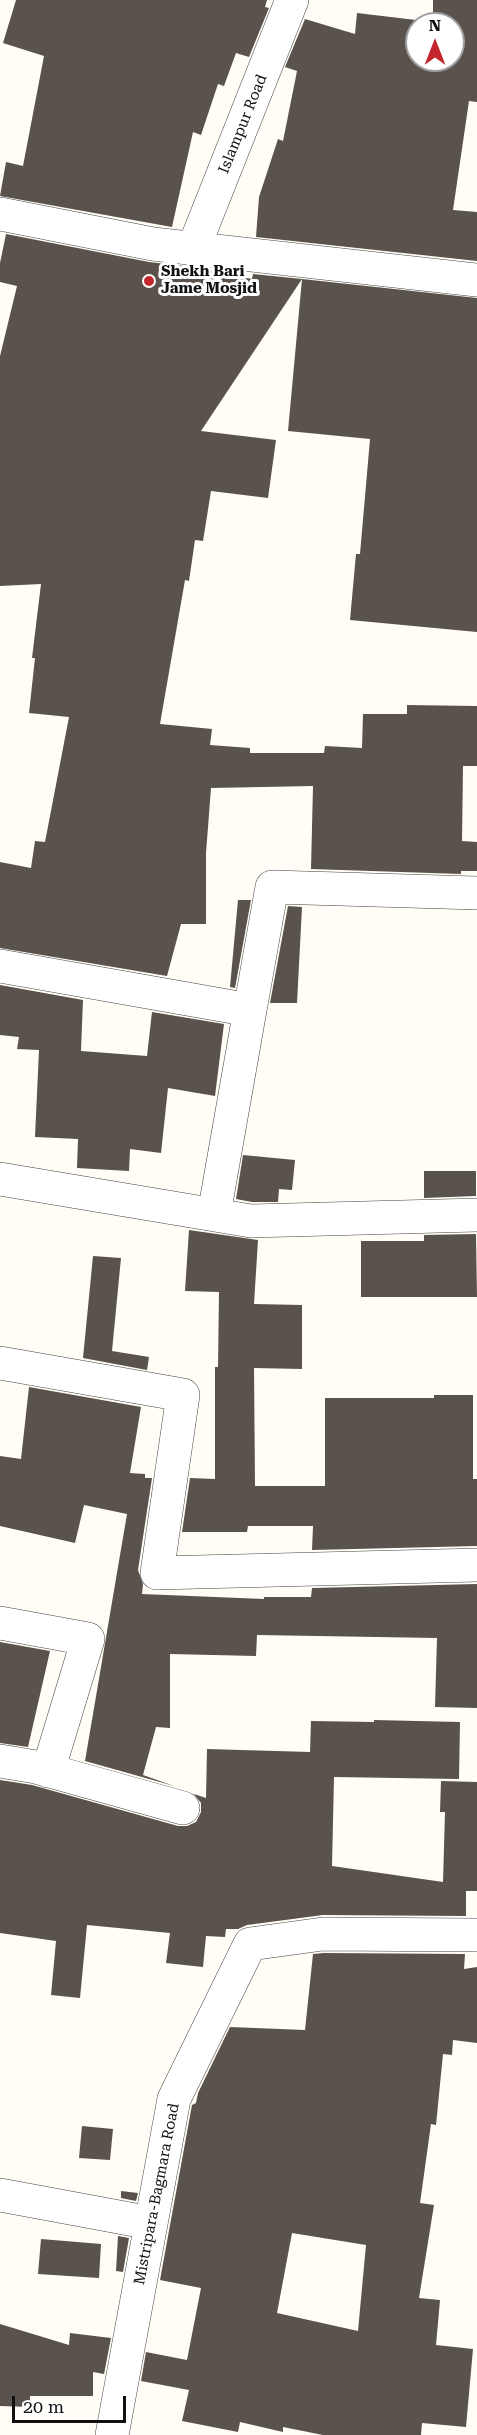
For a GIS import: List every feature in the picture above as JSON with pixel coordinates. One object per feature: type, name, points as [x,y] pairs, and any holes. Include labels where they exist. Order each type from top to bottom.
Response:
[{"type":"street","name":"Islampur Road","points":[[194,247],[292,0]]},
{"type":"street","points":[[0,214],[153,244],[477,280]]},
{"type":"street","points":[[214,1214],[272,887],[477,893]]},
{"type":"street","points":[[0,966],[250,1010]]},
{"type":"street","points":[[0,1179],[251,1221],[477,1215]]},
{"type":"street","points":[[0,1363],[183,1395],[157,1573],[477,1565]]},
{"type":"street","points":[[0,1623],[88,1639],[48,1770]]},
{"type":"street","points":[[0,1761],[48,1770],[183,1808]]},
{"type":"street","name":"Mistripara-Bagmara Road","points":[[112,2435],[174,2099],[250,1944],[323,1934],[477,1935]]},
{"type":"street","points":[[0,2195],[151,2223]]},
{"type":"building","points":[[16,0],[267,0],[265,7],[269,8],[249,57],[236,53],[224,86],[218,84],[201,135],[193,132],[172,227],[0,196],[6,162],[23,166],[44,56],[3,43]]},
{"type":"building","points":[[433,0],[477,0],[477,102],[469,101],[453,210],[477,212],[477,261],[256,237],[259,197],[278,139],[283,141],[297,71],[285,67],[305,19],[355,34],[357,13],[405,19],[405,72],[465,72],[465,12],[433,12]]},
{"type":"building","points":[[6,234],[149,262],[193,267],[252,279],[253,274],[302,279],[201,431],[276,440],[268,498],[211,491],[203,541],[195,540],[189,581],[185,580],[160,724],[212,729],[210,745],[250,748],[250,753],[324,753],[325,746],[362,748],[363,714],[407,714],[407,705],[477,706],[477,766],[463,766],[462,841],[477,842],[477,871],[461,871],[461,874],[311,869],[313,786],[211,788],[206,853],[206,924],[181,924],[167,976],[0,948],[0,862],[31,868],[35,841],[45,842],[69,717],[29,713],[35,658],[32,658],[41,584],[0,586],[0,356],[17,286],[0,282],[0,263]]},
{"type":"building","points":[[302,279],[477,298],[477,632],[350,620],[356,554],[360,554],[370,439],[288,431]]},
{"type":"building","points":[[238,900],[251,900],[235,988],[230,987]]},
{"type":"building","points":[[288,906],[302,907],[297,1003],[270,1003]]},
{"type":"building","points":[[0,985],[83,1000],[81,1051],[147,1056],[152,1012],[224,1024],[215,1096],[168,1088],[161,1153],[130,1149],[129,1171],[77,1168],[78,1139],[35,1137],[39,1050],[17,1049],[19,1037],[0,1035]]},
{"type":"building","points":[[243,1155],[295,1160],[292,1190],[279,1189],[278,1202],[252,1202],[236,1199]]},
{"type":"building","points":[[424,1171],[476,1171],[476,1196],[424,1198]]},
{"type":"building","points":[[189,1230],[258,1240],[254,1304],[302,1305],[302,1369],[254,1368],[255,1486],[325,1486],[325,1398],[434,1398],[434,1395],[473,1395],[473,1479],[477,1479],[477,1546],[312,1550],[313,1526],[248,1526],[247,1532],[182,1532],[190,1478],[215,1479],[215,1367],[218,1367],[219,1292],[185,1291]]},
{"type":"building","points":[[476,1234],[477,1297],[361,1297],[361,1241],[424,1241],[424,1235]]},
{"type":"building","points":[[93,1256],[121,1258],[112,1351],[149,1357],[147,1370],[83,1358]]},
{"type":"building","points":[[29,1387],[141,1407],[130,1473],[145,1474],[145,1478],[152,1478],[138,1570],[143,1584],[142,1594],[264,1599],[264,1597],[311,1597],[312,1588],[477,1584],[477,1708],[435,1707],[437,1638],[257,1635],[256,1656],[170,1654],[170,1728],[156,1727],[143,1775],[174,1786],[85,1761],[127,1514],[84,1505],[75,1543],[0,1526],[0,1456],[21,1459]]},
{"type":"building","points":[[0,1642],[50,1651],[28,1747],[0,1743]]},
{"type":"building","points":[[374,1720],[460,1722],[459,1779],[334,1777],[332,1866],[443,1882],[445,1812],[440,1812],[441,1781],[477,1782],[477,1891],[466,1891],[466,1916],[323,1915],[226,1929],[225,1937],[206,1936],[203,1967],[166,1963],[170,1933],[87,1925],[80,1998],[51,1995],[56,1941],[0,1933],[0,1780],[32,1785],[178,1826],[187,1826],[196,1822],[201,1812],[201,1803],[194,1794],[206,1798],[207,1749],[310,1752],[311,1721],[374,1722]]},
{"type":"building","points":[[313,1954],[465,1954],[464,1969],[477,1967],[477,2043],[453,2040],[452,2055],[443,2054],[436,2125],[431,2124],[420,2203],[434,2205],[419,2298],[440,2300],[436,2345],[473,2349],[466,2427],[422,2423],[421,2435],[323,2435],[283,2427],[283,2432],[240,2422],[238,2432],[182,2421],[189,2390],[141,2381],[146,2352],[187,2360],[201,2288],[160,2280],[192,2105],[196,2103],[198,2093],[230,2027],[305,2030]],"holes":[[[292,2233],[366,2245],[358,2331],[277,2313]]]},
{"type":"building","points":[[82,2126],[113,2129],[110,2160],[79,2158]]},
{"type":"building","points":[[121,2191],[138,2193],[136,2201],[121,2198]]},
{"type":"building","points":[[118,2236],[129,2238],[123,2272],[116,2271]]},
{"type":"building","points":[[41,2239],[101,2244],[99,2278],[38,2274]]},
{"type":"building","points":[[0,2324],[69,2345],[70,2333],[111,2338],[104,2374],[93,2372],[93,2396],[30,2396],[30,2407],[0,2406]]},
{"type":"place","name":"Shekh Bari Jame Mosjid","points":[[149,281]]}]
